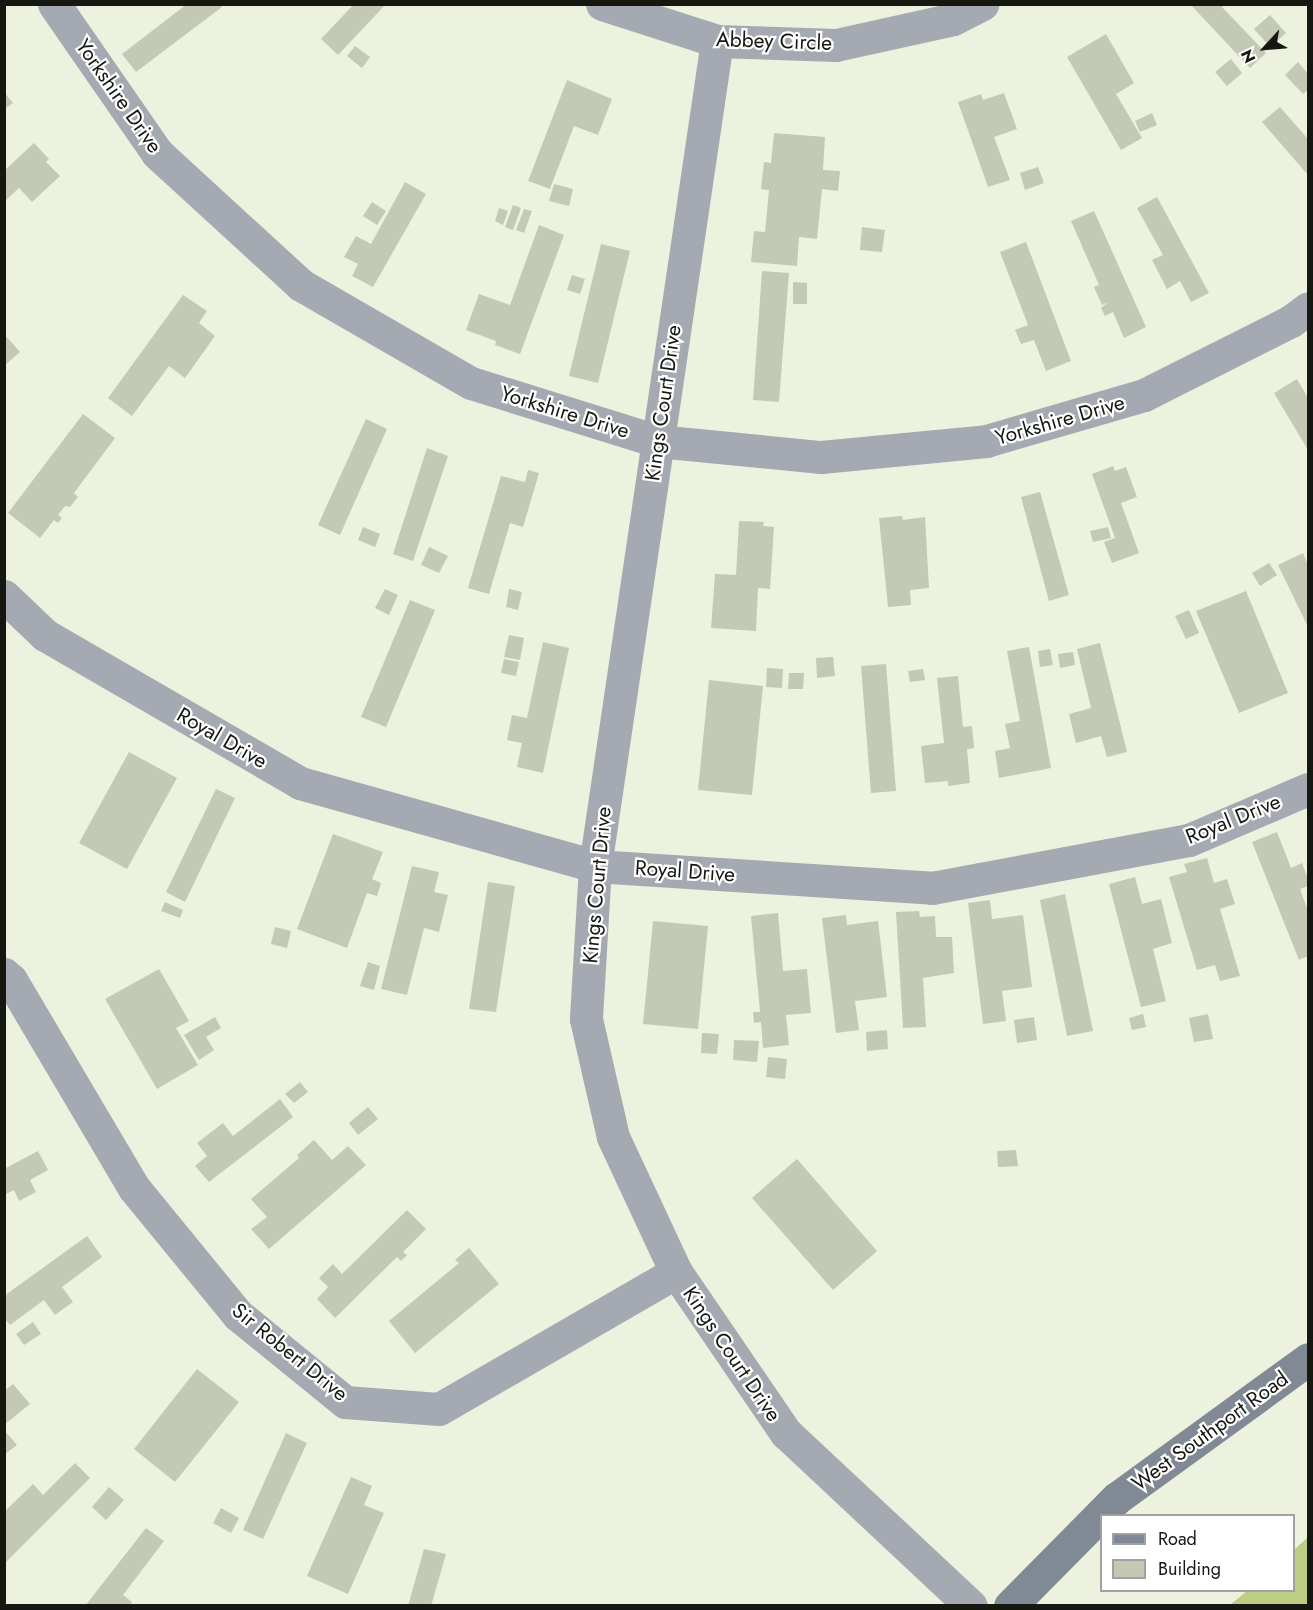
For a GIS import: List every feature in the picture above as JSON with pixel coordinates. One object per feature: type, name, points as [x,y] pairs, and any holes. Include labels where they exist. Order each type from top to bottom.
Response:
[{"type":"main road","name":"West Southport Road","points":[[1101,1514],[1117,1498],[1308,1359]]},
{"type":"main road","name":"West Southport Road","points":[[1010,1605],[1100,1515]]},
{"type":"street","name":"Yorkshire Drive","points":[[54,4],[157,153],[302,285],[471,383],[657,441],[821,456],[986,441],[1144,395],[1292,321],[1308,308]]},
{"type":"street","name":"Abbey Circle","points":[[602,4],[717,41],[836,45],[953,19],[981,4]]},
{"type":"street","name":"Kings Court Drive","points":[[717,41],[595,866],[586,1019],[613,1137],[676,1272],[786,1433],[970,1605]]},
{"type":"street","name":"Royal Drive","points":[[4,596],[45,635],[300,783],[595,866],[932,888],[1189,840],[1308,789]]},
{"type":"street","name":"Sir Robert Drive","points":[[4,974],[11,980],[134,1188],[238,1315],[345,1402],[439,1409],[676,1272]]},
{"type":"green space","points":[[1308,1537],[1308,1605],[1230,1605],[1246,1592],[1295,1592],[1295,1549]]},
{"type":"building","points":[[187,4],[220,4],[222,7],[136,72],[122,54]]},
{"type":"building","points":[[354,4],[386,4],[338,55],[321,39]]},
{"type":"building","points":[[1190,4],[1225,4],[1222,7],[1266,53],[1250,68]]},
{"type":"building","points":[[1270,15],[1286,33],[1270,47],[1254,29]]},
{"type":"building","points":[[1106,34],[1134,83],[1116,94],[1142,138],[1121,150],[1067,57]]},
{"type":"building","points":[[355,46],[370,57],[362,68],[347,56]]},
{"type":"building","points":[[1231,59],[1242,73],[1227,86],[1215,72]]},
{"type":"building","points":[[1298,62],[1308,74],[1308,90],[1303,94],[1285,75]]},
{"type":"building","points":[[567,80],[612,99],[598,135],[574,126],[550,189],[528,181]]},
{"type":"building","points":[[4,92],[13,103],[4,109]]},
{"type":"building","points":[[1004,93],[1017,129],[994,137],[1010,180],[988,187],[958,102],[981,94],[983,100]]},
{"type":"building","points":[[1280,107],[1308,139],[1308,175],[1262,122]]},
{"type":"building","points":[[1152,113],[1157,125],[1140,132],[1135,121]]},
{"type":"building","points":[[774,133],[825,137],[823,170],[840,171],[838,191],[822,189],[817,239],[799,237],[797,266],[751,262],[754,231],[765,232],[769,190],[761,189],[764,162],[771,163]]},
{"type":"building","points":[[34,143],[49,159],[46,162],[60,176],[32,202],[19,188],[4,202],[4,171]]},
{"type":"building","points":[[1038,167],[1044,183],[1025,190],[1020,173]]},
{"type":"building","points":[[405,182],[426,194],[373,287],[352,276],[358,264],[344,257],[356,236],[371,244]]},
{"type":"building","points":[[554,184],[573,189],[569,206],[549,201]]},
{"type":"building","points":[[1157,197],[1209,293],[1191,302],[1180,281],[1167,289],[1152,260],[1163,255],[1137,208]]},
{"type":"building","points":[[372,202],[386,211],[377,225],[363,216]]},
{"type":"building","points":[[513,205],[521,208],[513,230],[505,227]]},
{"type":"building","points":[[499,208],[508,211],[503,225],[495,221]]},
{"type":"building","points":[[524,209],[532,211],[524,233],[516,230]]},
{"type":"building","points":[[1094,211],[1146,327],[1124,338],[1113,312],[1105,316],[1101,308],[1108,302],[1102,305],[1094,287],[1099,285],[1071,221]]},
{"type":"building","points":[[539,225],[564,235],[520,354],[495,345],[496,341],[466,330],[479,294],[510,305]]},
{"type":"building","points":[[862,227],[885,230],[882,252],[860,250]]},
{"type":"building","points":[[1026,242],[1071,361],[1046,371],[1034,340],[1021,344],[1015,330],[1028,325],[1000,252]]},
{"type":"building","points":[[601,244],[630,251],[598,383],[569,376]]},
{"type":"building","points":[[762,271],[789,273],[779,402],[753,400]]},
{"type":"building","points":[[572,275],[585,279],[580,294],[567,290]]},
{"type":"building","points":[[793,282],[807,283],[807,304],[793,304]]},
{"type":"building","points":[[183,295],[207,311],[199,323],[215,336],[185,378],[169,366],[132,416],[108,398]]},
{"type":"building","points":[[4,334],[20,352],[4,366]]},
{"type":"building","points":[[1297,379],[1308,398],[1308,450],[1274,393]]},
{"type":"building","points":[[83,414],[115,438],[74,493],[78,497],[70,507],[65,506],[58,515],[62,518],[58,523],[54,520],[40,538],[8,513]]},
{"type":"building","points":[[366,419],[387,429],[340,535],[318,525]]},
{"type":"building","points":[[427,448],[448,456],[413,561],[393,554]]},
{"type":"building","points":[[1113,466],[1115,471],[1126,467],[1137,497],[1121,503],[1139,553],[1112,563],[1104,542],[1115,538],[1092,474]]},
{"type":"building","points":[[528,470],[539,473],[523,527],[510,523],[489,594],[468,588],[501,476],[525,482]]},
{"type":"building","points":[[1040,492],[1069,595],[1049,601],[1021,497]]},
{"type":"building","points":[[902,516],[903,520],[925,517],[929,588],[910,590],[911,605],[888,607],[879,518]]},
{"type":"building","points":[[739,521],[764,522],[763,526],[774,527],[770,589],[758,588],[756,631],[711,628],[715,574],[736,575]]},
{"type":"building","points":[[363,527],[380,534],[375,547],[358,540]]},
{"type":"building","points":[[1108,527],[1111,538],[1093,542],[1090,531]]},
{"type":"building","points":[[429,547],[448,556],[439,573],[421,565]]},
{"type":"building","points":[[1303,553],[1308,565],[1308,627],[1278,565]]},
{"type":"building","points":[[1269,563],[1277,575],[1260,586],[1252,573]]},
{"type":"building","points":[[385,589],[398,595],[389,615],[375,608]]},
{"type":"building","points":[[509,589],[522,592],[518,610],[506,607]]},
{"type":"building","points":[[1246,591],[1288,693],[1239,713],[1196,611]]},
{"type":"building","points":[[410,600],[435,610],[386,727],[361,717]]},
{"type":"building","points":[[1189,610],[1199,633],[1186,639],[1175,616]]},
{"type":"building","points":[[509,635],[524,638],[520,660],[504,657]]},
{"type":"building","points":[[543,642],[569,648],[543,773],[517,767],[522,743],[507,740],[512,715],[527,718]]},
{"type":"building","points":[[1100,643],[1127,752],[1107,757],[1101,736],[1076,743],[1069,714],[1091,708],[1077,649]]},
{"type":"building","points":[[1029,647],[1051,768],[999,778],[995,751],[1010,748],[1005,724],[1020,721],[1007,651]]},
{"type":"building","points":[[1050,649],[1053,665],[1040,667],[1038,651]]},
{"type":"building","points":[[1073,652],[1075,665],[1060,668],[1058,654]]},
{"type":"building","points":[[833,657],[835,676],[817,678],[816,658]]},
{"type":"building","points":[[504,659],[519,662],[516,676],[501,673]]},
{"type":"building","points":[[886,664],[896,791],[871,793],[861,666]]},
{"type":"building","points":[[767,668],[783,669],[782,688],[766,687]]},
{"type":"building","points":[[923,669],[925,680],[910,682],[908,671]]},
{"type":"building","points":[[789,673],[804,673],[803,689],[788,689]]},
{"type":"building","points":[[958,676],[963,727],[972,726],[974,748],[967,749],[970,783],[948,786],[948,781],[925,783],[921,746],[944,743],[937,678]]},
{"type":"building","points":[[709,680],[763,686],[752,795],[698,790]]},
{"type":"building","points":[[129,752],[177,778],[127,869],[79,843]]},
{"type":"building","points":[[216,789],[235,798],[185,902],[166,892]]},
{"type":"building","points":[[1277,832],[1291,868],[1302,863],[1308,879],[1308,886],[1300,889],[1308,911],[1308,956],[1299,960],[1252,842]]},
{"type":"building","points":[[333,834],[383,852],[372,879],[381,883],[377,896],[367,893],[347,948],[297,929]]},
{"type":"building","points":[[1207,858],[1214,883],[1227,879],[1235,904],[1220,909],[1240,976],[1220,981],[1215,965],[1197,970],[1169,877],[1187,872],[1184,864]]},
{"type":"building","points":[[412,866],[439,872],[434,892],[448,895],[439,932],[424,928],[407,995],[381,989]]},
{"type":"building","points":[[1135,877],[1142,904],[1161,899],[1172,943],[1153,949],[1166,1001],[1141,1007],[1109,884]]},
{"type":"building","points":[[488,882],[515,886],[496,1012],[469,1009]]},
{"type":"building","points":[[1065,894],[1093,1031],[1067,1036],[1040,900]]},
{"type":"building","points":[[990,900],[992,919],[1023,915],[1032,987],[1002,991],[1006,1021],[983,1024],[968,903]]},
{"type":"building","points":[[165,902],[183,910],[180,918],[161,911]]},
{"type":"building","points":[[919,911],[920,917],[935,916],[936,937],[952,937],[954,973],[923,978],[926,1027],[903,1028],[896,912]]},
{"type":"building","points":[[778,913],[783,971],[807,969],[811,1013],[786,1015],[789,1045],[763,1048],[761,1022],[754,1023],[753,1012],[760,1012],[751,916]]},
{"type":"building","points":[[846,915],[847,925],[878,921],[887,997],[855,1001],[859,1030],[836,1033],[822,918]]},
{"type":"building","points":[[653,921],[708,926],[698,1029],[643,1024]]},
{"type":"building","points":[[275,927],[291,931],[287,948],[271,944]]},
{"type":"building","points":[[368,962],[380,966],[374,990],[360,986]]},
{"type":"building","points":[[159,969],[189,1021],[176,1028],[198,1065],[157,1089],[105,999]]},
{"type":"building","points":[[1143,1014],[1146,1027],[1132,1030],[1129,1018]]},
{"type":"building","points":[[1208,1014],[1213,1039],[1194,1042],[1189,1018]]},
{"type":"building","points":[[215,1017],[221,1028],[206,1037],[214,1050],[199,1060],[184,1035]]},
{"type":"building","points":[[1034,1017],[1037,1040],[1017,1043],[1014,1020]]},
{"type":"building","points":[[887,1030],[888,1049],[867,1051],[866,1032]]},
{"type":"building","points":[[702,1033],[719,1034],[717,1054],[701,1053]]},
{"type":"building","points":[[734,1040],[759,1041],[757,1062],[733,1060]]},
{"type":"building","points":[[768,1057],[787,1059],[785,1079],[766,1077]]},
{"type":"building","points":[[300,1082],[308,1092],[294,1103],[285,1094]]},
{"type":"building","points":[[280,1099],[293,1117],[209,1182],[195,1166],[207,1156],[197,1143],[223,1123],[233,1136]]},
{"type":"building","points":[[368,1107],[378,1119],[358,1135],[349,1123]]},
{"type":"building","points":[[314,1140],[332,1160],[348,1146],[366,1165],[269,1249],[251,1229],[267,1217],[251,1199],[299,1158],[297,1155]]},
{"type":"building","points":[[1016,1150],[1018,1166],[998,1167],[997,1151]]},
{"type":"building","points":[[38,1151],[48,1170],[30,1180],[36,1192],[19,1201],[14,1190],[4,1195],[4,1169]]},
{"type":"building","points":[[797,1159],[877,1251],[833,1290],[752,1198]]},
{"type":"building","points":[[407,1210],[426,1229],[403,1252],[407,1255],[401,1261],[397,1257],[335,1318],[317,1299],[328,1287],[319,1278],[333,1264],[342,1274]]},
{"type":"building","points":[[87,1236],[102,1257],[62,1287],[73,1302],[55,1315],[44,1300],[10,1325],[4,1318],[4,1296]]},
{"type":"building","points":[[469,1248],[499,1284],[415,1353],[389,1321],[459,1263],[455,1260]]},
{"type":"building","points":[[33,1322],[41,1334],[24,1345],[16,1334]]},
{"type":"building","points":[[197,1369],[239,1402],[175,1482],[134,1449]]},
{"type":"building","points":[[13,1384],[30,1404],[4,1425],[4,1391]]},
{"type":"building","points":[[4,1430],[17,1445],[4,1455]]},
{"type":"building","points":[[286,1433],[307,1443],[263,1539],[243,1530]]},
{"type":"building","points":[[75,1463],[90,1478],[4,1564],[4,1512],[33,1484],[43,1495]]},
{"type":"building","points":[[351,1477],[372,1486],[364,1505],[384,1513],[348,1594],[307,1576]]},
{"type":"building","points":[[109,1487],[124,1500],[106,1520],[92,1507]]},
{"type":"building","points":[[221,1508],[239,1518],[231,1533],[213,1523]]},
{"type":"building","points":[[146,1528],[164,1541],[123,1595],[132,1602],[129,1606],[85,1606]]},
{"type":"building","points":[[424,1549],[446,1554],[431,1606],[408,1606]]}]
